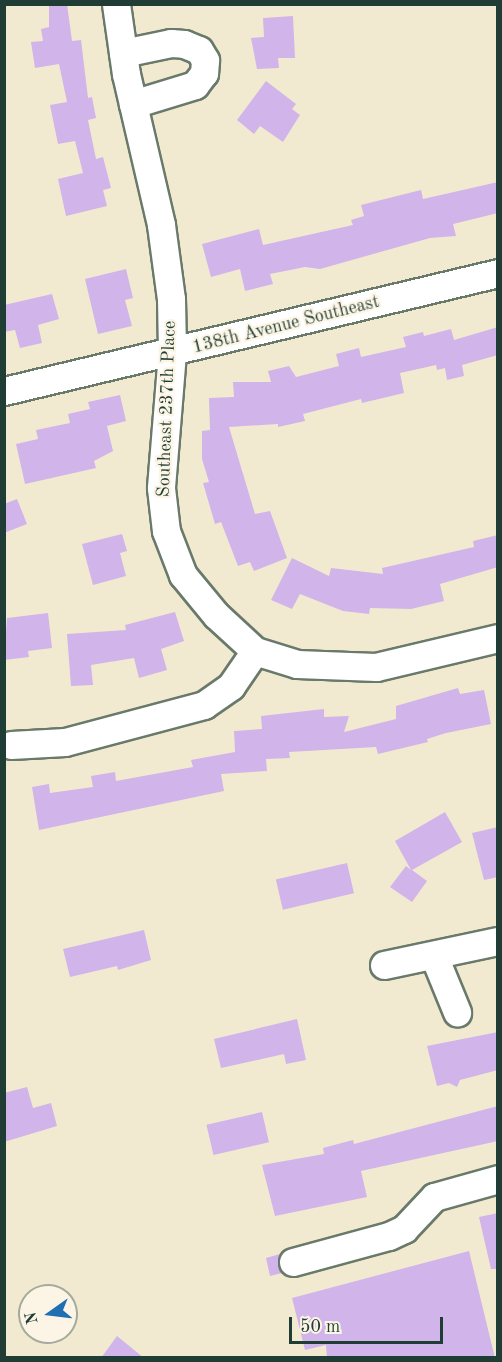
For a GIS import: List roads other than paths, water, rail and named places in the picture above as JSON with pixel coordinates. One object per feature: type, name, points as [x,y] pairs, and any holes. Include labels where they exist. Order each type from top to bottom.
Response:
[{"type":"street","name":"Southeast 237th Place","points":[[116,4],[133,104],[161,225],[171,299],[172,353],[161,488],[166,531],[183,574],[216,615],[255,651]]},
{"type":"street","points":[[123,53],[171,43],[184,44],[199,50],[205,60],[204,73],[195,85],[133,104]]},
{"type":"street","name":"138th Avenue Southeast","points":[[4,391],[172,353],[498,273]]},
{"type":"street","points":[[10,745],[65,742],[204,705],[231,686],[255,651],[297,664],[376,667],[498,638]]},
{"type":"street","points":[[384,965],[434,957],[498,941]]},
{"type":"street","points":[[434,957],[457,1012]]},
{"type":"street","points":[[292,1262],[389,1236],[404,1229],[435,1197],[498,1179]]}]
